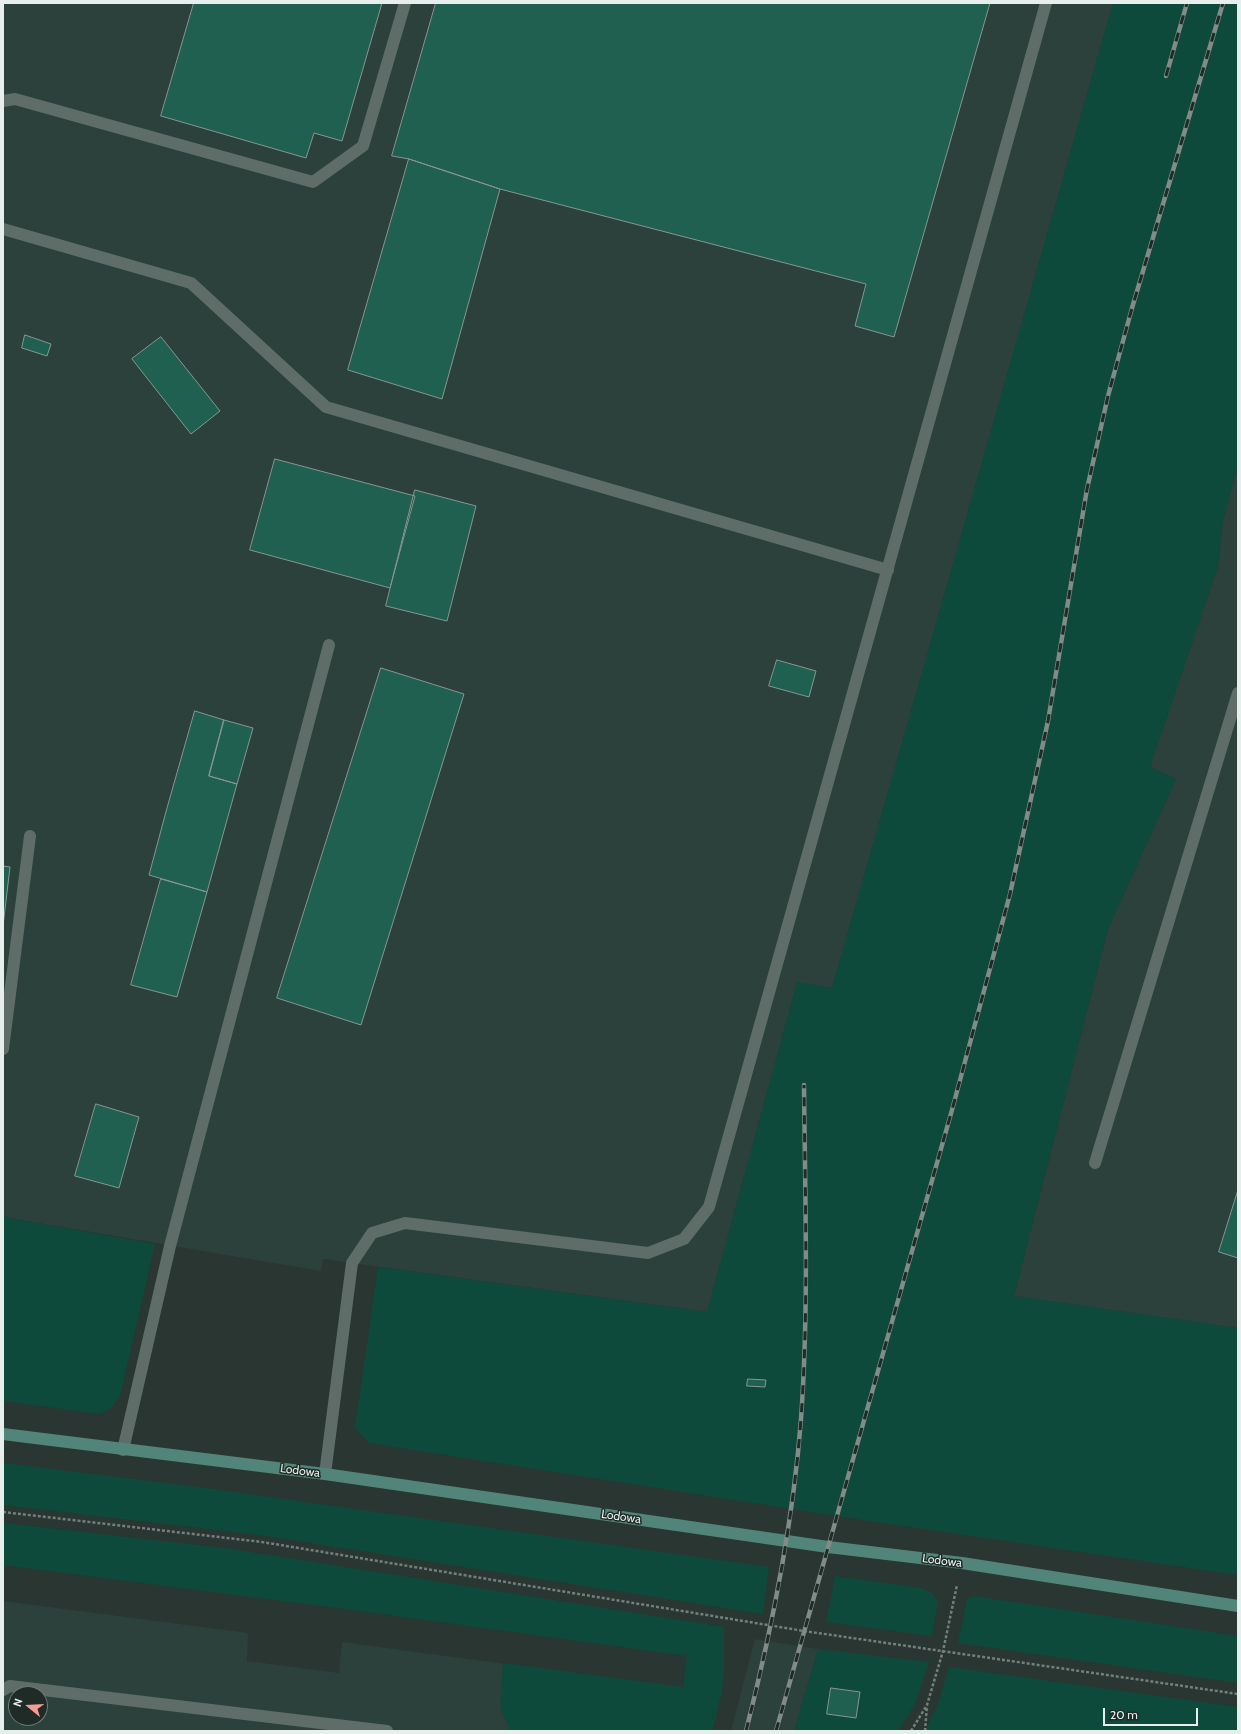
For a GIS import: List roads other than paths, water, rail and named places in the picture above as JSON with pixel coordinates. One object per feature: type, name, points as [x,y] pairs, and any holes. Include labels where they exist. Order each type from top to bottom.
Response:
[{"type":"street","name":"Lodowa","points":[[3,1434],[325,1474],[828,1547],[962,1563],[1238,1606]]},
{"type":"lane","points":[[3,101],[15,99],[313,182],[363,146],[405,3]]},
{"type":"lane","points":[[325,1474],[352,1263],[372,1233],[405,1223],[648,1254],[684,1239],[709,1207],[1046,3]]},
{"type":"lane","points":[[3,228],[191,283],[326,407],[888,570]]},
{"type":"lane","points":[[123,1450],[170,1246],[329,644]]},
{"type":"lane","points":[[1095,1162],[1238,693]]},
{"type":"lane","points":[[3,1049],[30,836]]},
{"type":"lane","points":[[3,1690],[10,1686],[387,1731]]},
{"type":"railway","points":[[1166,76],[1187,3]]},
{"type":"railway","points":[[776,1731],[952,1110],[1010,894],[1048,721],[1087,489],[1108,396],[1132,308],[1223,3]]},
{"type":"railway","points":[[746,1731],[773,1615],[787,1537],[793,1498],[801,1419],[806,1294],[804,1085]]}]
